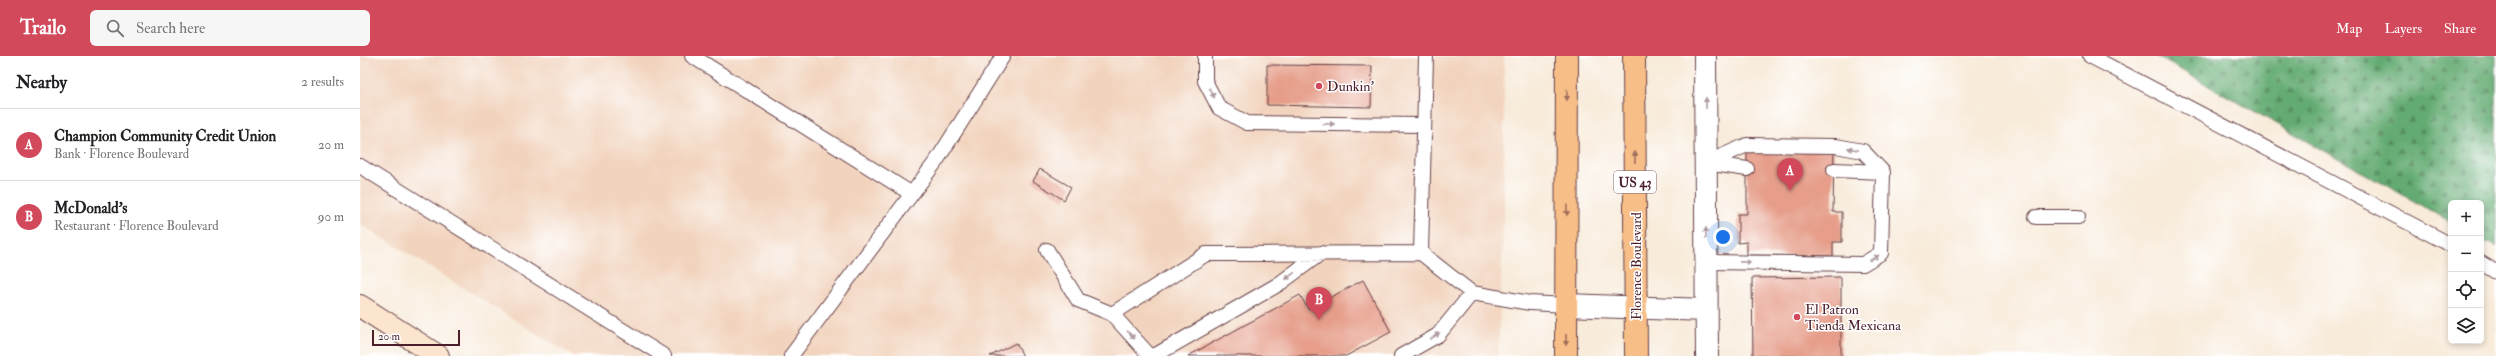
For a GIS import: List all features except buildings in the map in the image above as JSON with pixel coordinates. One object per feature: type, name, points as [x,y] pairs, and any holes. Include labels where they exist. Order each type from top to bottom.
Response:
[{"type":"highway","points":[[1566,356],[1567,56]]},
{"type":"highway","name":"Florence Boulevard","points":[[1634,56],[1636,356]]},
{"type":"main road","points":[[360,306],[438,356]]},
{"type":"street","points":[[1705,56],[1707,356]]},
{"type":"street","points":[[1566,305],[1706,310]]},
{"type":"lane","points":[[692,56],[912,194]]},
{"type":"lane","points":[[791,356],[937,160],[1003,56]]},
{"type":"lane","points":[[1205,56],[1206,81],[1219,108],[1247,123],[1423,125]]},
{"type":"lane","points":[[1421,253],[1423,125],[1426,56]]},
{"type":"lane","points":[[2090,56],[2448,243]]},
{"type":"lane","points":[[1706,163],[1747,145],[1836,146],[1863,151],[1882,172],[1881,254],[1863,264],[1706,262]]},
{"type":"lane","points":[[1706,163],[1747,169]]},
{"type":"lane","points":[[360,166],[664,356]]},
{"type":"lane","points":[[1834,170],[1882,172]]},
{"type":"lane","points":[[2036,217],[2078,218]]},
{"type":"lane","points":[[1047,250],[1078,300],[1112,314],[1150,356]]},
{"type":"lane","points":[[1154,356],[1279,284],[1321,253]]},
{"type":"lane","points":[[1112,314],[1206,254],[1421,253],[1472,293],[1530,303],[1566,305]]},
{"type":"lane","points":[[2484,265],[2496,272]]},
{"type":"lane","points":[[1401,356],[1438,335],[1472,293]]},
{"type":"shaded area","points":[[360,56],[1504,56],[1504,214],[1498,356],[573,356],[360,224]]},
{"type":"green space","points":[[2156,56],[2496,56],[2496,247],[2484,241],[2484,200],[2448,200],[2448,220]]},
{"type":"place","name":"Dunkin'","points":[[1319,86]]},
{"type":"place","name":"Champion Community Credit Union","points":[[1790,191]]},
{"type":"place","name":"El Patron Tienda Mexicana","points":[[1797,317]]},
{"type":"place","name":"McDonald's","points":[[1319,320]]}]
